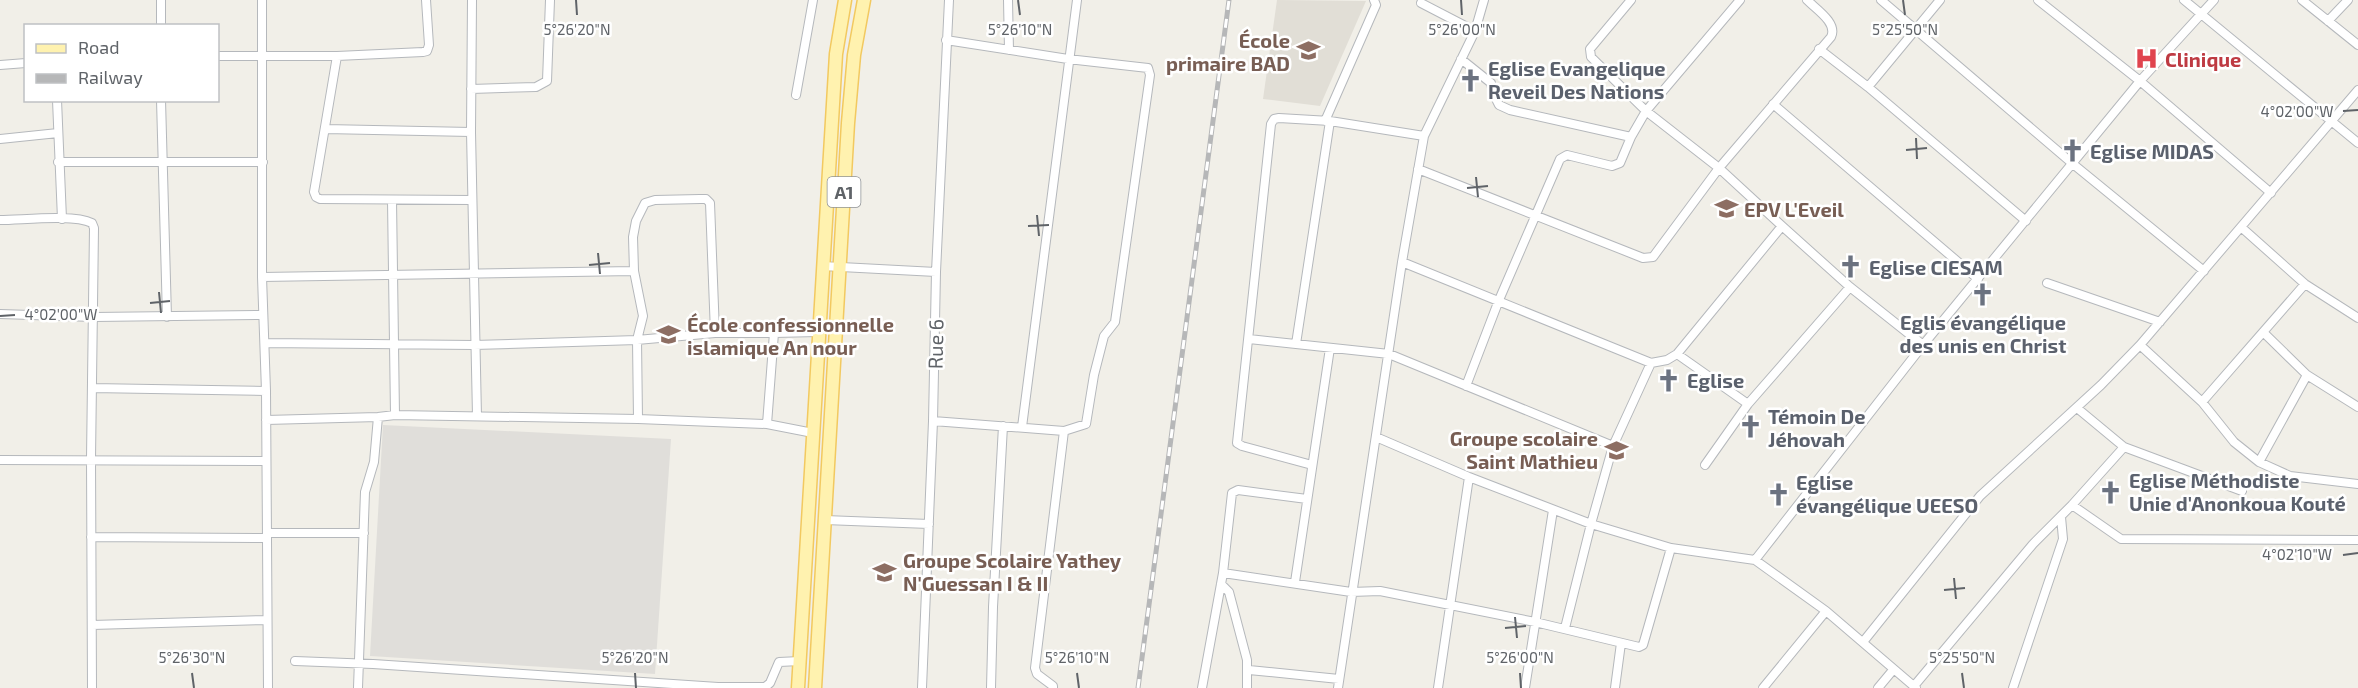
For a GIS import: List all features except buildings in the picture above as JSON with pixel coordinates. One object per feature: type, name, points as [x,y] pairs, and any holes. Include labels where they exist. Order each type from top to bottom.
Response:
[{"type":"main road","name":"A1","points":[[798,688],[836,54],[845,0]]},
{"type":"main road","name":"A1","points":[[815,688],[839,267],[854,55],[864,0]]},
{"type":"street","points":[[161,0],[161,24]]},
{"type":"street","points":[[262,0],[262,277],[266,391],[268,688]]},
{"type":"street","points":[[219,56],[337,56],[427,51],[426,0]]},
{"type":"street","points":[[472,0],[471,132],[477,416]]},
{"type":"street","points":[[471,89],[536,87],[547,81],[550,0]]},
{"type":"street","points":[[796,95],[813,0]]},
{"type":"street","name":"Rue 6","points":[[922,688],[933,421],[936,272],[949,0]]},
{"type":"street","points":[[1008,0],[1009,50]]},
{"type":"street","points":[[1022,427],[1077,0]]},
{"type":"street","points":[[1296,344],[1328,121],[1376,5],[1374,0]]},
{"type":"street","points":[[1249,670],[1339,684],[1402,262],[1424,136],[1475,31],[1484,0]]},
{"type":"street","points":[[1631,0],[1589,53],[1646,111],[1719,168],[1850,287],[1923,345]]},
{"type":"street","points":[[1466,386],[1499,300],[1560,159],[1567,156],[1616,165],[1620,163],[1630,137],[1646,111],[1740,0]]},
{"type":"street","points":[[1418,169],[1648,259],[1653,257],[1719,168],[1834,32],[1832,26],[1807,0]]},
{"type":"street","points":[[1881,0],[2073,164],[2204,271]]},
{"type":"street","points":[[1868,87],[1941,0]]},
{"type":"street","points":[[2038,0],[2140,81],[2271,193]]},
{"type":"street","points":[[2184,0],[2358,144]]},
{"type":"street","points":[[1755,560],[1923,345],[2140,81],[2214,0]]},
{"type":"street","points":[[2302,0],[2358,45]]},
{"type":"street","points":[[2328,21],[2348,0]]},
{"type":"street","points":[[1412,3],[1424,2],[1475,31]]},
{"type":"street","points":[[933,421],[1064,431],[1086,424],[1104,336],[1115,321],[1150,75],[1148,68],[1068,59],[946,40]]},
{"type":"street","points":[[1819,49],[1868,87],[2026,221]]},
{"type":"street","points":[[337,56],[314,192],[316,197],[320,199],[472,200]]},
{"type":"street","points":[[1461,58],[1491,83],[1493,93],[1500,105],[1510,110],[1630,137]]},
{"type":"street","points":[[0,64],[24,63]]},
{"type":"street","points":[[1863,642],[1980,496],[2077,408],[2140,345],[2358,90]]},
{"type":"street","points":[[57,102],[62,219]]},
{"type":"street","points":[[161,102],[167,317]]},
{"type":"street","points":[[1773,104],[1978,279]]},
{"type":"street","points":[[1312,465],[1237,443],[1271,124],[1274,119],[1279,118],[1328,121],[1424,136]]},
{"type":"street","points":[[325,129],[471,132]]},
{"type":"street","points":[[0,139],[58,133]]},
{"type":"street","points":[[58,162],[263,162]]},
{"type":"street","points":[[638,419],[637,340],[643,316],[634,272],[633,237],[636,221],[645,203],[656,200],[706,199],[710,203],[715,333]]},
{"type":"street","points":[[392,200],[394,415]]},
{"type":"street","points":[[0,220],[87,221],[92,223],[94,228],[91,459],[92,688]]},
{"type":"street","points":[[1402,262],[1651,363],[1667,360],[1677,354],[1782,226]]},
{"type":"street","points":[[2241,227],[2305,284],[2358,318]]},
{"type":"street","points":[[822,266],[936,272]]},
{"type":"street","points":[[262,277],[634,272]]},
{"type":"street","points":[[2047,283],[2160,322]]},
{"type":"street","points":[[2202,402],[2305,284]]},
{"type":"street","points":[[1705,465],[1748,404],[1850,287]]},
{"type":"street","points":[[0,314],[94,317],[263,315]]},
{"type":"street","points":[[265,344],[474,345],[637,340],[715,333],[818,332]]},
{"type":"street","points":[[2263,332],[2307,375],[2358,407]]},
{"type":"street","points":[[767,424],[774,333]]},
{"type":"street","points":[[1249,339],[1389,354],[1613,446]]},
{"type":"street","points":[[2140,345],[2202,402],[2234,442],[2259,462],[2290,476],[2358,484]]},
{"type":"street","points":[[1295,582],[1330,348]]},
{"type":"street","points":[[1677,354],[1748,404]]},
{"type":"street","points":[[1565,628],[1613,446],[1651,363]]},
{"type":"street","points":[[2259,462],[2307,375]]},
{"type":"street","points":[[92,388],[266,391]]},
{"type":"street","points":[[2077,408],[2124,447],[2242,491]]},
{"type":"street","points":[[266,420],[394,415],[638,419],[767,424],[813,433]]},
{"type":"street","points":[[358,688],[365,492],[374,462],[378,417]]},
{"type":"street","points":[[991,688],[1003,426]]},
{"type":"street","points":[[1053,688],[1037,674],[1035,668],[1064,431]]},
{"type":"street","points":[[1376,437],[1469,477],[1591,524],[1671,548],[1755,560],[1826,611],[1915,687],[2033,544],[2061,518],[2124,447]]},
{"type":"street","points":[[0,460],[266,461]]},
{"type":"street","points":[[1438,688],[1469,477]]},
{"type":"street","points":[[1202,688],[1223,573],[1232,493],[1238,490],[1307,499]]},
{"type":"street","points":[[2072,505],[2121,539],[2358,540]]},
{"type":"street","points":[[1525,688],[1553,510]]},
{"type":"street","points":[[2016,686],[2063,539],[2061,518]]},
{"type":"street","points":[[825,520],[929,524]]},
{"type":"street","points":[[92,537],[364,533]]},
{"type":"street","points":[[1223,573],[1351,592],[1380,591],[1565,628],[1640,647],[1643,645],[1671,548]]},
{"type":"street","points":[[1221,584],[1229,592],[1249,670],[1247,688]]},
{"type":"street","points":[[1763,688],[1826,611]]},
{"type":"street","points":[[92,625],[267,620]]},
{"type":"street","points":[[1616,688],[1621,643]]},
{"type":"street","points":[[295,661],[722,687],[768,686],[779,662],[800,662]]},
{"type":"street","points":[[1878,688],[1893,670]]},
{"type":"shaded area","name":"École primaire BAD","points":[[1277,0],[1366,1],[1320,106],[1263,99]]},
{"type":"shaded area","points":[[383,425],[671,439],[655,674],[370,656]]},
{"type":"railway","points":[[1138,688],[1229,0]]},
{"type":"place","name":"École primaire BAD","points":[[1308,51]]},
{"type":"place","name":"Clinique","points":[[2147,59]]},
{"type":"place","name":"Eglise Evangelique Reveil Des Nations","points":[[1470,80]]},
{"type":"place","name":"Eglise MIDAS","points":[[2072,151]]},
{"type":"place","name":"EPV L'Eveil","points":[[1726,209]]},
{"type":"place","name":"Eglise CIESAM","points":[[1851,267]]},
{"type":"place","name":"Eglis évangélique des unis en Christ","points":[[1983,295]]},
{"type":"place","name":"École confessionnelle islamique An nour","points":[[669,335]]},
{"type":"place","name":"Eglise","points":[[1669,380]]},
{"type":"place","name":"Témoin De Jéhovah","points":[[1750,427]]},
{"type":"place","name":"Groupe scolaire Saint Mathieu","points":[[1616,450]]},
{"type":"place","name":"Eglise Méthodiste Unie d'Anonkoua Kouté","points":[[2111,492]]},
{"type":"place","name":"Eglise évangélique UEESO","points":[[1778,494]]},
{"type":"place","name":"Groupe Scolaire Yathey N'Guessan I & II","points":[[885,572]]}]
